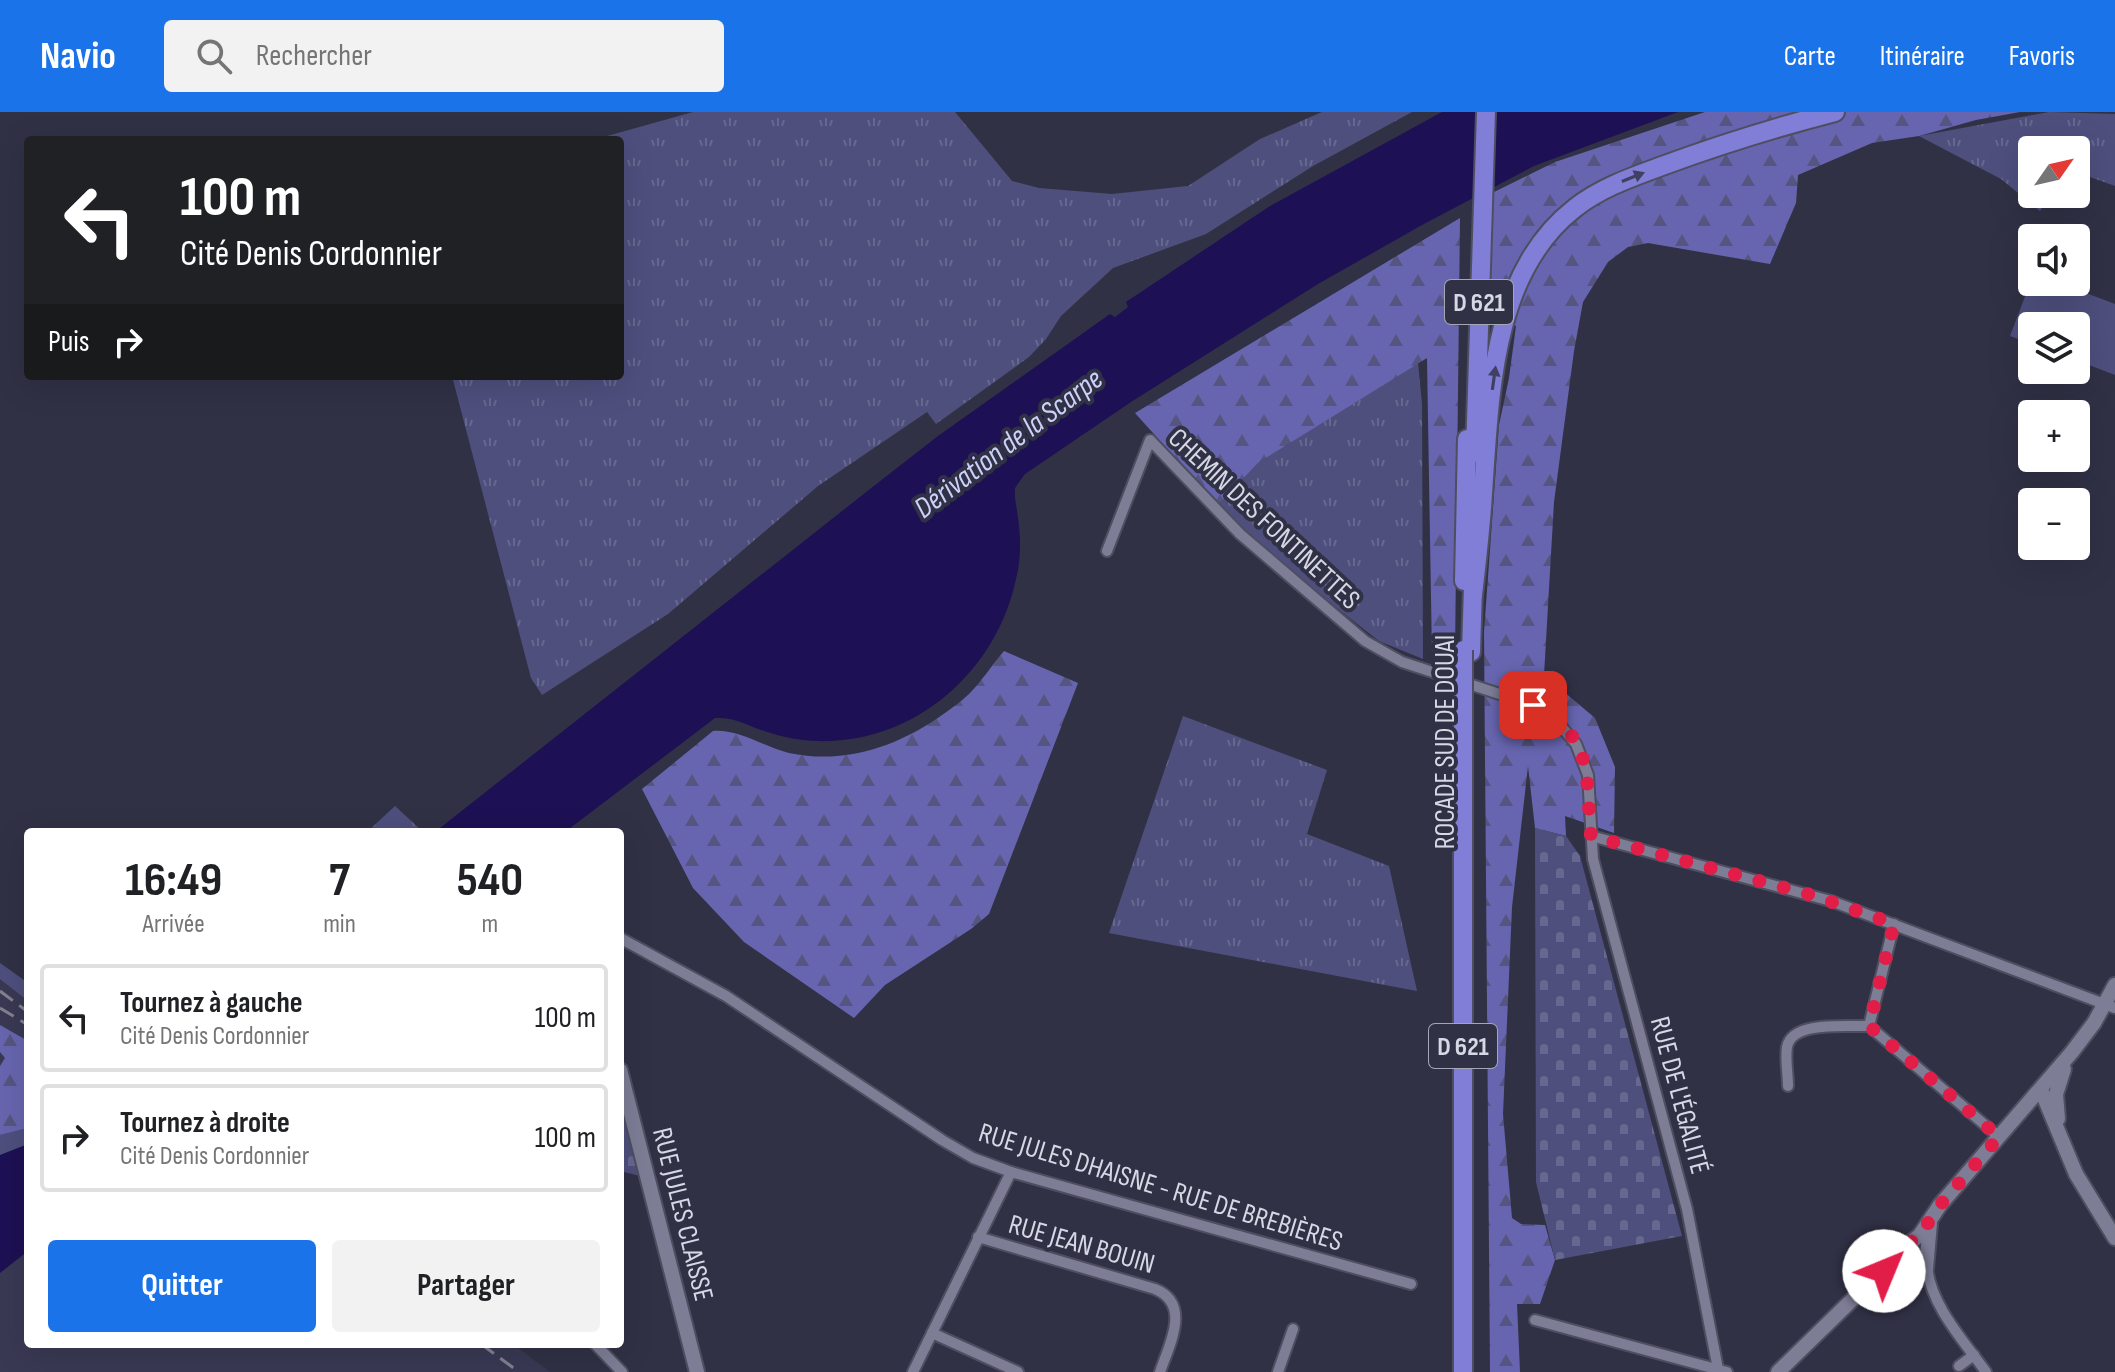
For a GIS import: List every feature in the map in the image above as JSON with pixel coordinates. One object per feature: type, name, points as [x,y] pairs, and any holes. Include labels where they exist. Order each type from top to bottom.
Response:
[{"type":"highway","name":"ROCADE SUD DE DOUAI","points":[[1467,651],[1473,595],[1475,112]]},
{"type":"highway","name":"ROCADE SUD DE DOUAI","points":[[1463,1372],[1471,279],[1486,112]]},
{"type":"highway","points":[[1473,595],[1492,397],[1501,339],[1520,277],[1544,238],[1577,206],[1627,180],[1731,142],[1835,112]]},
{"type":"highway","name":"ROCADE SUD DE DOUAI","points":[[1467,720],[1472,1372]]},
{"type":"street","name":"CHEMIN DES FONTINETTES","points":[[1107,551],[1150,440],[1247,541],[1365,641],[1402,662],[1521,701],[1555,719],[1576,744],[1586,764],[1591,836]]},
{"type":"street","points":[[1591,836],[1815,896],[2110,1006]]},
{"type":"street","name":"RUE DE L'ÉGALITÉ","points":[[1591,836],[1593,859],[1687,1209],[1722,1371]]},
{"type":"street","points":[[1869,1026],[1894,924]]},
{"type":"street","name":"RUE JULES DHAISNE - RUE DE BREBIÈRES","points":[[624,940],[726,996],[953,1147],[1011,1172],[1411,1284]]},
{"type":"street","points":[[1778,1372],[1930,1223],[1940,1205],[2110,1006],[2115,985]]},
{"type":"street","points":[[1788,1086],[1787,1049],[1795,1034],[1805,1028],[1869,1026],[1999,1137]]},
{"type":"street","points":[[2057,1125],[2059,1080],[2072,1052]]},
{"type":"street","name":"RUE JULES CLAISSE","points":[[624,1086],[697,1372]]},
{"type":"street","points":[[2042,1088],[2050,1091],[2056,1101]]},
{"type":"street","points":[[2042,1088],[2076,1174],[2115,1238]]},
{"type":"street","points":[[2023,1110],[2039,1109],[2057,1125]]},
{"type":"street","points":[[913,1372],[1011,1172]]},
{"type":"street","points":[[1930,1223],[1927,1262],[1930,1286],[1939,1305],[1986,1372]]},
{"type":"street","name":"RUE JEAN BOUIN","points":[[978,1237],[1155,1289],[1170,1299],[1176,1321],[1160,1372]]},
{"type":"street","points":[[1907,1246],[1918,1248],[1927,1262]]},
{"type":"street","points":[[1895,1258],[1896,1269],[1939,1305]]},
{"type":"street","points":[[1858,1295],[1876,1282],[1893,1277],[1920,1276],[1927,1262]]},
{"type":"street","points":[[1535,1320],[1722,1371]]},
{"type":"street","points":[[1278,1372],[1293,1329]]},
{"type":"street","points":[[932,1333],[1018,1372]]},
{"type":"street","points":[[599,1348],[622,1372]]},
{"type":"street","points":[[1959,1366],[1974,1355]]},
{"type":"shaded area","points":[[0,963],[24,980],[24,1348],[518,1348],[550,1372],[0,1372]]},
{"type":"green space","points":[[693,112],[955,112],[1012,181],[1039,188],[1112,194],[1188,186],[1260,139],[1322,112],[1412,112],[1313,166],[1206,234],[1113,268],[1061,316],[1029,357],[936,424],[927,412],[818,486],[668,614],[542,695],[531,678],[453,380],[624,380],[624,136],[607,136]]},
{"type":"green space","points":[[1705,112],[2020,112],[1919,136],[1872,143],[1798,175],[1796,203],[1770,264],[1648,243],[1628,247],[1608,262],[1583,302],[1554,502],[1544,675],[1595,718],[1615,767],[1614,833],[1565,816],[1566,836],[1535,828],[1528,766],[1512,907],[1503,1114],[1512,1218],[1521,1224],[1545,1225],[1555,1260],[1540,1304],[1517,1304],[1520,1372],[1490,1372],[1484,632],[1499,425],[1516,326],[1491,314],[1488,268],[1494,192],[1555,162]]},
{"type":"green space","points":[[2049,112],[2115,114],[2115,186],[2090,177],[2090,136],[2018,136],[2018,193],[2001,179],[1919,136]]},
{"type":"green space","points":[[1460,218],[1455,652],[1432,656],[1427,358],[1258,463],[1218,505],[1135,413]]},
{"type":"green space","points":[[2090,295],[2115,304],[2115,375],[2090,365],[2090,312],[2019,312],[2025,296]]},
{"type":"green space","points":[[2018,315],[2018,339],[2010,336]]},
{"type":"green space","points":[[1418,363],[1422,404],[1423,659],[1379,641],[1269,555],[1215,508],[1258,463]]},
{"type":"green space","points":[[1004,651],[1078,683],[989,914],[885,985],[854,1018],[744,942],[693,888],[642,789],[713,731],[732,733],[789,753],[810,756],[851,754],[890,743],[927,725],[960,702]]},
{"type":"green space","points":[[1183,716],[1327,770],[1307,834],[1389,866],[1417,991],[1109,933]]},
{"type":"green space","points":[[395,806],[419,828],[371,828]]},
{"type":"green space","points":[[1535,828],[1566,836],[1580,856],[1682,1236],[1555,1260],[1536,1182]]},
{"type":"green space","points":[[0,963],[24,980],[24,998],[0,979]]},
{"type":"green space","points":[[0,1025],[24,1039],[24,1129],[0,1135],[0,1066],[5,1058],[0,1052]]},
{"type":"green space","points":[[624,1110],[640,1176],[624,1172]]},
{"type":"green space","points":[[24,1129],[24,1147],[0,1156],[0,1135]]},
{"type":"water","name":"Dérivation de la Scarpe","points":[[1442,112],[1678,112],[1534,166],[1422,225],[1318,284],[1131,402],[1025,474],[1015,488],[1020,557],[1006,613],[990,645],[969,673],[945,697],[916,716],[885,731],[851,739],[815,741],[781,736],[733,720],[715,718],[570,828],[440,828],[938,436],[1110,314],[1115,317],[1128,307],[1126,302],[1270,206]]},
{"type":"water","points":[[24,1146],[24,1254],[0,1273],[0,1155]]},
{"type":"railway","points":[[0,991],[24,1009]]},
{"type":"railway","points":[[0,1008],[24,1023]]},
{"type":"railway","points":[[486,1348],[519,1372]]},
{"type":"route","points":[[1533,705],[1563,726],[1581,752],[1588,775],[1591,836],[1815,896],[1894,924],[1869,1026],[1999,1137],[1940,1205],[1920,1235],[1900,1250],[1884,1271]]}]
